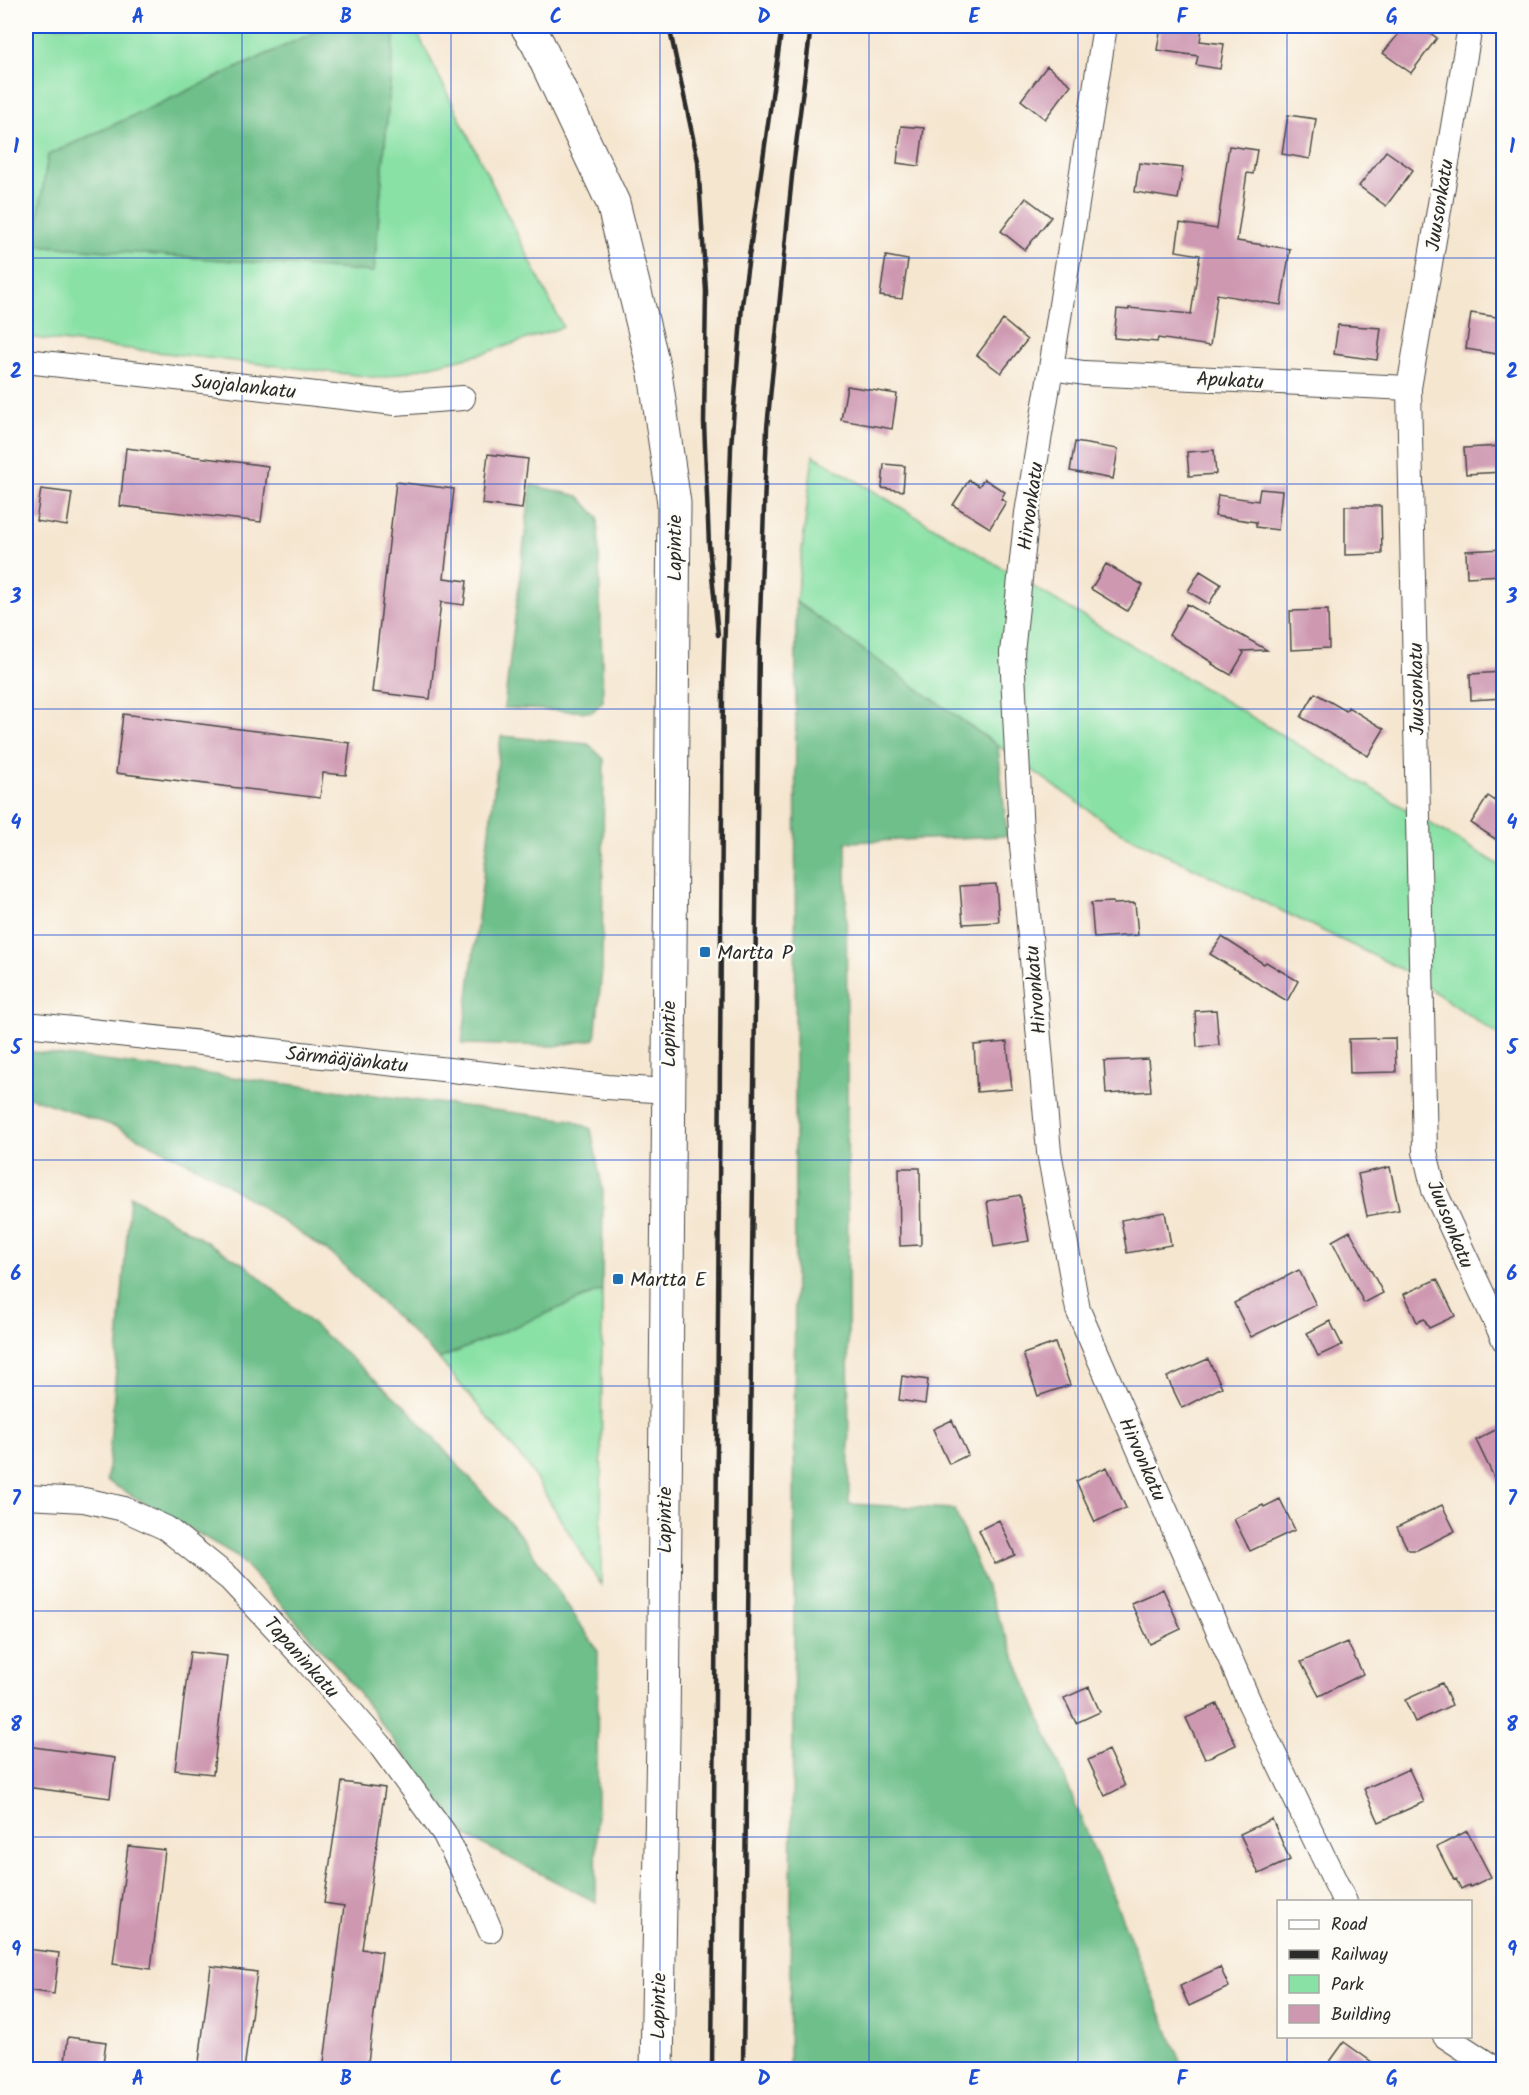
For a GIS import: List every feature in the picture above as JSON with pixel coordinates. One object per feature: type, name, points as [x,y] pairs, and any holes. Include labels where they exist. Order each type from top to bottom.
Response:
[{"type":"main road","name":"Lapintie","points":[[527,26],[613,203],[655,373],[674,503],[663,1711],[657,2070]]},
{"type":"street","name":"Hirvonkatu","points":[[1105,26],[1027,513],[1012,665],[1021,834],[1049,1152],[1078,1310],[1250,1704],[1344,1900]]},
{"type":"street","name":"Juusonkatu","points":[[1470,26],[1409,388],[1425,1152],[1434,1190],[1503,1341]]},
{"type":"street","name":"Suojalankatu","points":[[26,361],[396,403],[463,398]]},
{"type":"street","name":"Apukatu","points":[[1052,368],[1084,373],[1409,388]]},
{"type":"street","name":"Särmääjänkatu","points":[[26,1024],[607,1087],[668,1091]]},
{"type":"street","name":"Tapaninkatu","points":[[26,1497],[84,1500],[124,1509],[166,1528],[230,1579],[305,1659],[386,1754],[444,1833],[490,1930]]},
{"type":"street","points":[[1447,2038],[1497,2070]]},
{"type":"green space","points":[[26,26],[328,26],[48,155],[34,245],[374,272],[395,26],[414,26],[563,327],[485,353],[381,378],[26,337]]},
{"type":"green space","points":[[328,26],[395,26],[374,272],[34,245],[48,155]]},
{"type":"green space","points":[[813,455],[1503,867],[1503,1038],[1399,968],[1118,831],[796,602]]},
{"type":"green space","points":[[531,485],[579,496],[598,517],[603,701],[592,712],[504,708]]},
{"type":"green space","points":[[796,602],[998,746],[1007,836],[846,842],[849,1504],[954,1509],[1184,2069],[789,2069],[794,1636]]},
{"type":"green space","points":[[501,736],[588,744],[604,759],[602,970],[595,1039],[555,1046],[462,1044]]},
{"type":"green space","points":[[26,1051],[572,1120],[591,1129],[603,1191],[602,1290],[439,1359],[332,1254],[211,1174],[117,1127],[26,1096]]},
{"type":"green space","points":[[130,1196],[247,1266],[405,1406],[522,1537],[598,1651],[596,1902],[466,1836],[343,1673],[237,1556],[107,1481]]},
{"type":"green space","points":[[602,1290],[601,1585],[528,1466],[439,1359]]},
{"type":"building","points":[[1161,26],[1202,29],[1200,41],[1224,44],[1220,69],[1196,65],[1198,56],[1157,50]]},
{"type":"building","points":[[1405,26],[1420,26],[1437,38],[1411,73],[1383,53]]},
{"type":"building","points":[[1047,66],[1071,85],[1045,119],[1021,100]]},
{"type":"building","points":[[1288,115],[1316,119],[1310,159],[1282,154]]},
{"type":"building","points":[[901,126],[924,128],[919,166],[897,163]]},
{"type":"building","points":[[1229,146],[1257,150],[1253,174],[1247,173],[1237,241],[1290,249],[1281,305],[1217,294],[1210,346],[1158,338],[1157,342],[1114,338],[1117,309],[1129,310],[1129,308],[1191,314],[1200,255],[1176,251],[1180,223],[1217,229]]},
{"type":"building","points":[[1386,151],[1413,170],[1386,206],[1359,186]]},
{"type":"building","points":[[1139,163],[1183,168],[1178,199],[1135,192]]},
{"type":"building","points":[[1026,198],[1051,217],[1025,250],[1001,231]]},
{"type":"building","points":[[886,256],[908,260],[902,299],[880,296]]},
{"type":"building","points":[[1471,313],[1503,318],[1503,355],[1466,349]]},
{"type":"building","points":[[1003,320],[1027,340],[1001,373],[977,355]]},
{"type":"building","points":[[1338,325],[1381,328],[1377,360],[1334,354]]},
{"type":"building","points":[[847,386],[897,394],[892,429],[841,420]]},
{"type":"building","points":[[1075,442],[1118,449],[1113,479],[1070,471]]},
{"type":"building","points":[[1503,446],[1503,472],[1466,474],[1464,448]]},
{"type":"building","points":[[126,448],[268,466],[261,522],[120,506]]},
{"type":"building","points":[[1214,450],[1216,474],[1189,476],[1187,452]]},
{"type":"building","points":[[488,454],[528,459],[522,509],[482,504]]},
{"type":"building","points":[[884,464],[905,466],[903,491],[882,488]]},
{"type":"building","points":[[984,479],[1005,492],[1001,499],[1006,502],[990,528],[953,505],[969,480],[979,486]]},
{"type":"building","points":[[396,482],[454,489],[444,578],[467,581],[464,605],[441,602],[430,699],[372,692]]},
{"type":"building","points":[[41,489],[72,493],[67,526],[36,521]]},
{"type":"building","points":[[1260,489],[1282,491],[1278,530],[1256,527],[1256,522],[1215,516],[1218,495],[1258,501]]},
{"type":"building","points":[[1345,506],[1381,506],[1382,554],[1345,555]]},
{"type":"building","points":[[1503,549],[1503,575],[1467,577],[1466,551]]},
{"type":"building","points":[[1106,564],[1143,585],[1127,611],[1091,589]]},
{"type":"building","points":[[1200,571],[1221,584],[1209,604],[1188,591]]},
{"type":"building","points":[[1187,604],[1267,650],[1242,651],[1244,653],[1231,675],[1169,635]]},
{"type":"building","points":[[1328,610],[1329,648],[1291,650],[1290,611]]},
{"type":"building","points":[[1503,672],[1503,698],[1471,700],[1470,674]]},
{"type":"building","points":[[1315,693],[1346,711],[1348,707],[1384,729],[1368,756],[1301,717]]},
{"type":"building","points":[[123,714],[350,743],[346,775],[323,773],[320,798],[116,773]]},
{"type":"building","points":[[1488,796],[1503,806],[1503,844],[1471,823]]},
{"type":"building","points":[[996,884],[999,922],[963,924],[960,886]]},
{"type":"building","points":[[1113,902],[1113,904],[1135,903],[1138,935],[1094,938],[1091,903]]},
{"type":"building","points":[[1222,937],[1264,964],[1266,962],[1298,981],[1287,1001],[1210,954]]},
{"type":"building","points":[[1216,1010],[1219,1045],[1197,1047],[1195,1011]]},
{"type":"building","points":[[1395,1038],[1396,1072],[1350,1073],[1349,1039]]},
{"type":"building","points":[[1007,1042],[1012,1089],[977,1092],[974,1045]]},
{"type":"building","points":[[1148,1059],[1151,1091],[1106,1094],[1104,1061]]},
{"type":"building","points":[[1390,1167],[1399,1210],[1367,1216],[1358,1174]]},
{"type":"building","points":[[899,1168],[920,1168],[921,1245],[900,1246]]},
{"type":"building","points":[[1020,1195],[1029,1241],[994,1247],[987,1201]]},
{"type":"building","points":[[1165,1212],[1171,1245],[1127,1253],[1121,1220]]},
{"type":"building","points":[[1350,1231],[1383,1293],[1364,1303],[1332,1241]]},
{"type":"building","points":[[1299,1270],[1316,1305],[1251,1337],[1234,1303]]},
{"type":"building","points":[[1437,1279],[1455,1316],[1429,1328],[1424,1319],[1417,1322],[1404,1294]]},
{"type":"building","points":[[1330,1321],[1342,1345],[1318,1356],[1307,1333]]},
{"type":"building","points":[[1055,1343],[1070,1385],[1038,1396],[1023,1354]]},
{"type":"building","points":[[1208,1359],[1222,1387],[1182,1408],[1167,1377]]},
{"type":"building","points":[[902,1376],[928,1380],[925,1404],[899,1400]]},
{"type":"building","points":[[952,1420],[968,1455],[949,1464],[933,1429]]},
{"type":"building","points":[[1503,1426],[1503,1496],[1476,1440]]},
{"type":"building","points":[[1107,1467],[1126,1508],[1095,1522],[1076,1481]]},
{"type":"building","points":[[1280,1499],[1295,1530],[1250,1551],[1234,1519]]},
{"type":"building","points":[[1442,1505],[1455,1531],[1417,1550],[1408,1550],[1397,1527]]},
{"type":"building","points":[[999,1520],[1015,1555],[995,1564],[979,1530]]},
{"type":"building","points":[[1163,1589],[1181,1629],[1150,1644],[1131,1603]]},
{"type":"building","points":[[1347,1642],[1363,1674],[1319,1696],[1301,1662]]},
{"type":"building","points":[[190,1652],[227,1656],[213,1774],[175,1770]]},
{"type":"building","points":[[1442,1683],[1452,1705],[1415,1722],[1405,1700]]},
{"type":"building","points":[[1089,1687],[1100,1712],[1076,1723],[1064,1698]]},
{"type":"building","points":[[1217,1704],[1236,1745],[1205,1759],[1186,1718]]},
{"type":"building","points":[[26,1746],[115,1758],[110,1798],[26,1787]]},
{"type":"building","points":[[1108,1750],[1125,1786],[1105,1796],[1088,1760]]},
{"type":"building","points":[[1409,1769],[1424,1802],[1379,1822],[1364,1789]]},
{"type":"building","points":[[342,1782],[385,1788],[362,1949],[382,1952],[367,2070],[323,2070],[344,1906],[324,1903]]},
{"type":"building","points":[[1272,1819],[1290,1860],[1259,1874],[1240,1834]]},
{"type":"building","points":[[1467,1831],[1491,1877],[1461,1889],[1437,1847]]},
{"type":"building","points":[[128,1846],[165,1850],[151,1969],[113,1964]]},
{"type":"building","points":[[26,1949],[59,1953],[54,1994],[26,1990]]},
{"type":"building","points":[[211,1966],[257,1972],[244,2070],[198,2070]]},
{"type":"building","points":[[1220,1967],[1229,1987],[1189,2006],[1180,1986]]},
{"type":"building","points":[[68,2037],[106,2042],[102,2070],[64,2070]]},
{"type":"building","points":[[1344,2042],[1383,2070],[1324,2070]]},
{"type":"railway","points":[[669,26],[698,161],[706,291],[704,422],[709,545],[718,635]]},
{"type":"railway","points":[[712,2070],[723,685],[731,447],[742,305],[782,26]]},
{"type":"railway","points":[[743,2070],[759,644],[767,428],[792,176],[811,26]]},
{"type":"place","name":"Martta P","points":[[705,952]]},
{"type":"place","name":"Martta E","points":[[618,1279]]}]
